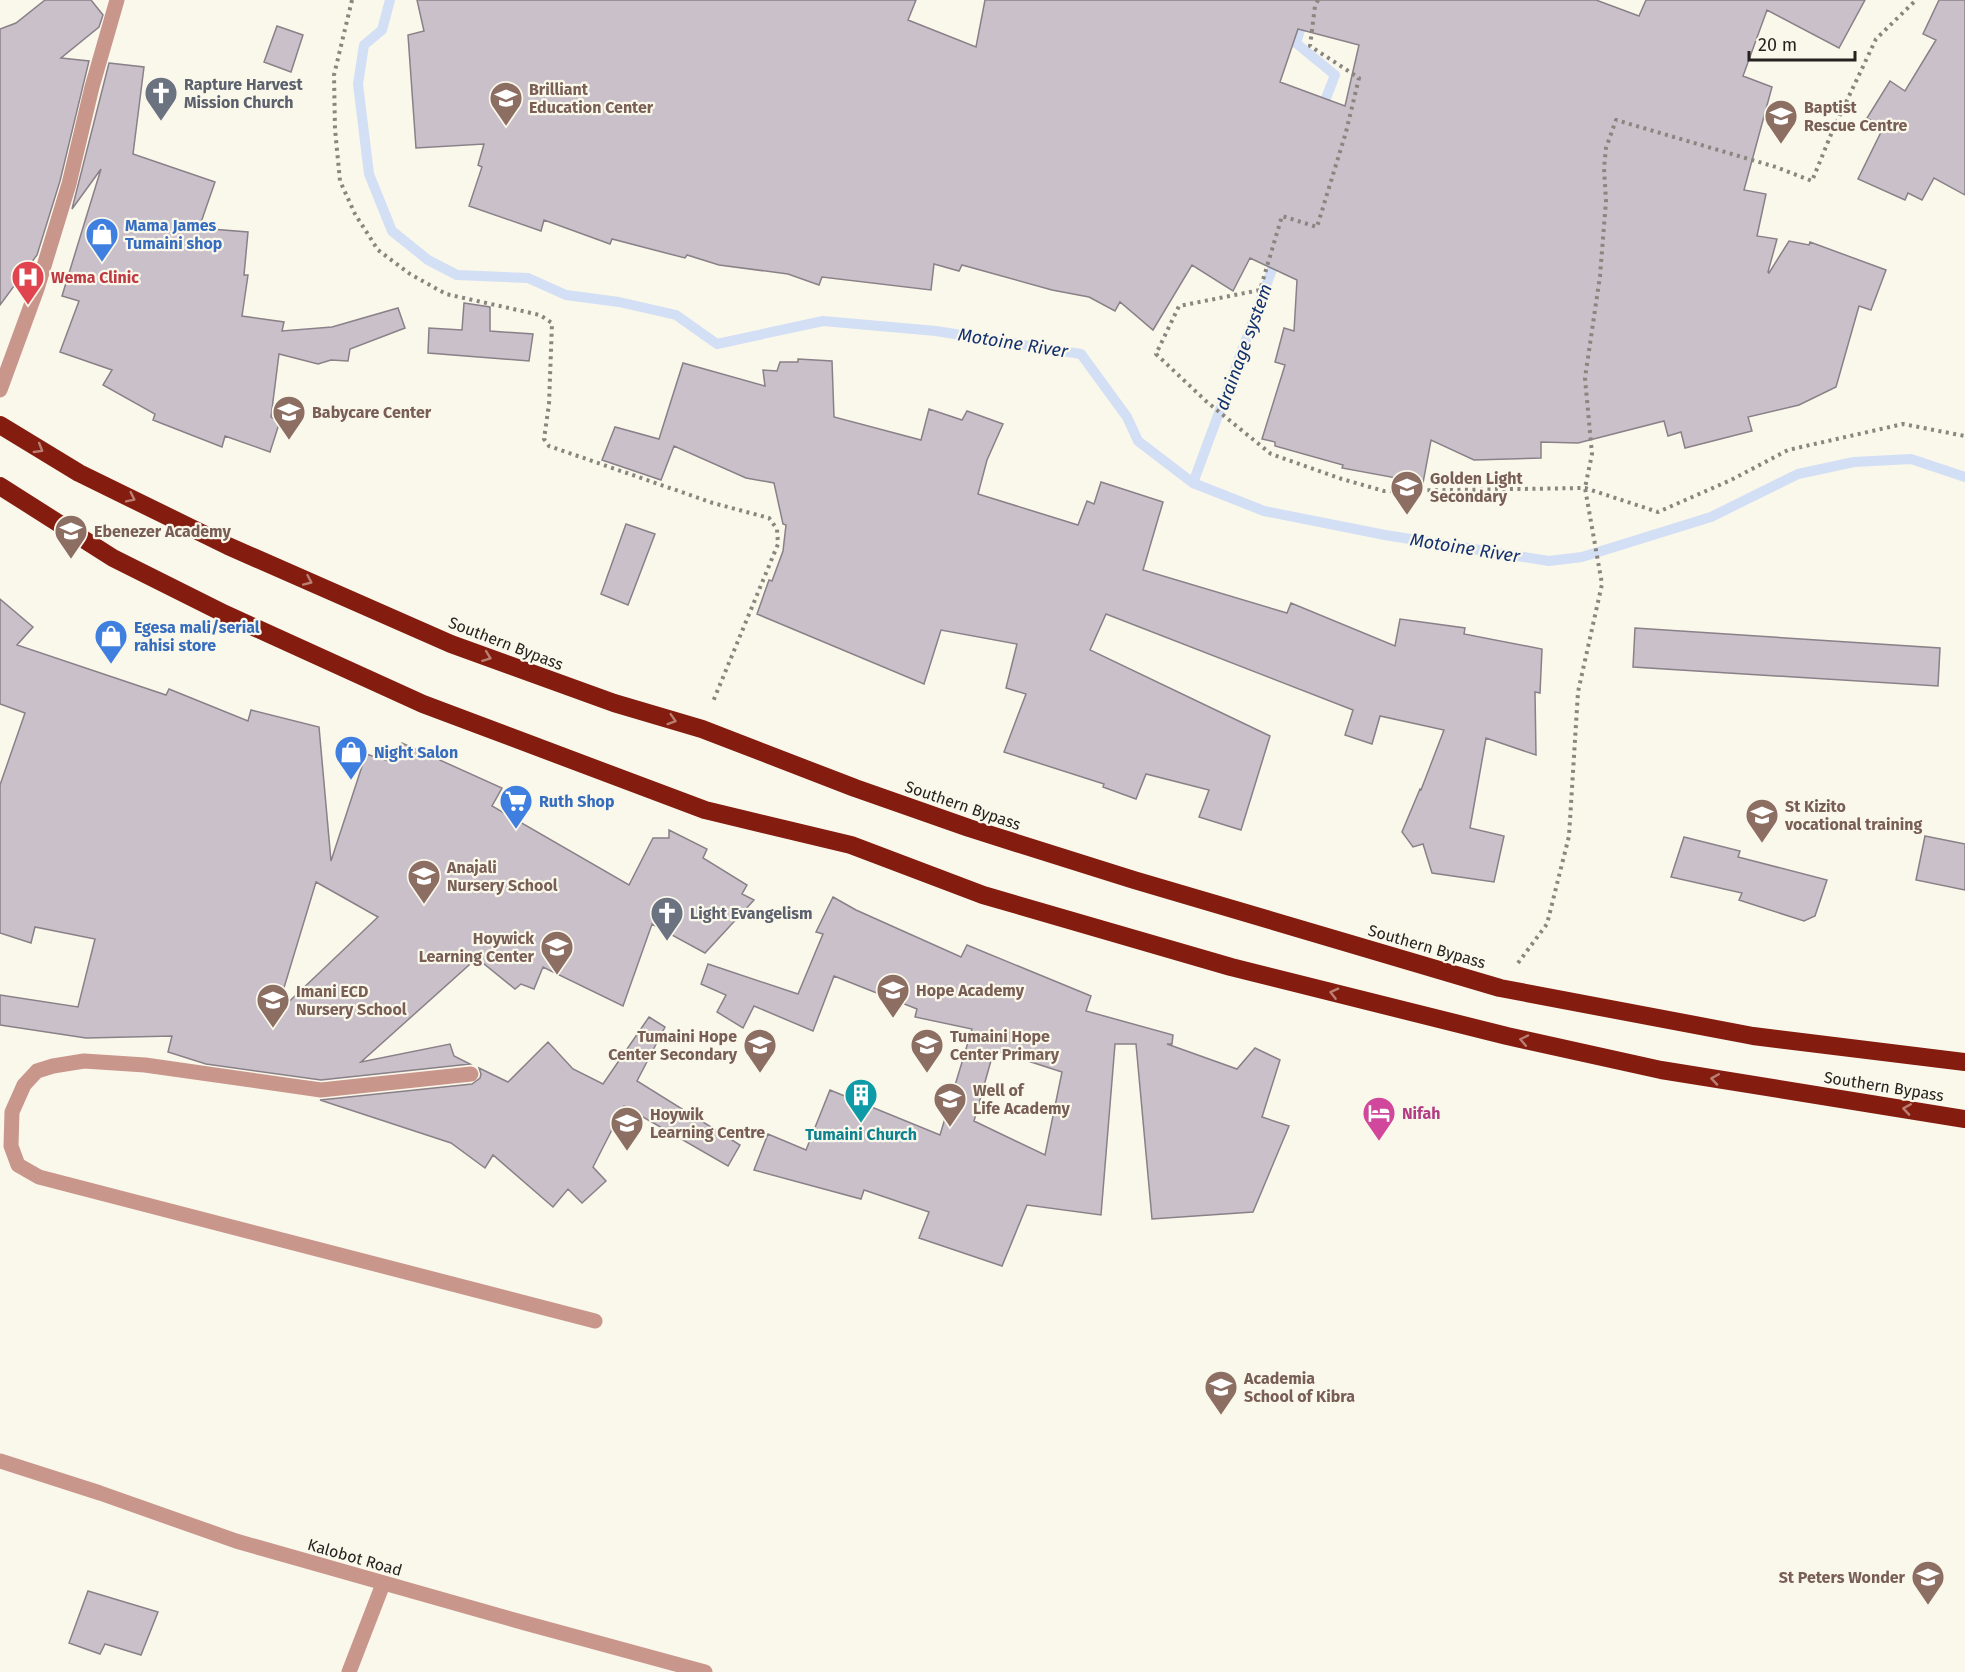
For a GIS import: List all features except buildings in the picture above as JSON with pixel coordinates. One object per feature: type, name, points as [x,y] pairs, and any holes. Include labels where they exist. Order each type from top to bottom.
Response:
[{"type":"highway","name":"Southern Bypass","points":[[0,425],[79,473],[228,546],[451,644],[614,703],[702,729],[855,788],[969,828],[1134,880],[1500,988],[1753,1036],[1965,1062]]},
{"type":"highway","name":"Southern Bypass","points":[[0,486],[113,558],[225,614],[413,699],[705,810],[851,845],[983,895],[1232,967],[1507,1036],[1661,1070],[1965,1119]]},
{"type":"street","points":[[0,390],[4,368],[37,289],[69,184],[92,87],[117,0]]},
{"type":"street","points":[[471,1074],[321,1090],[145,1065],[84,1061],[37,1071],[6,1111],[11,1146],[18,1165],[39,1177],[595,1321]]},
{"type":"street","name":"Kalobot Road","points":[[0,1461],[236,1541],[383,1584],[705,1672]]},
{"type":"street","points":[[349,1672],[383,1584]]},
{"type":"path","points":[[352,0],[334,75],[335,129],[340,181],[355,214],[378,250],[410,274],[447,294],[540,315],[552,322],[549,404],[544,439],[549,446],[713,503],[768,518],[777,529],[778,544],[702,729]]},
{"type":"path","points":[[1318,0],[1315,6],[1310,46],[1359,78],[1346,132],[1317,227],[1282,216],[1260,290],[1179,306],[1156,354],[1207,402],[1271,454],[1384,491],[1585,488],[1658,512],[1731,480],[1788,450],[1903,424],[1965,436]]},
{"type":"path","points":[[1500,988],[1547,924],[1569,836],[1578,692],[1602,584],[1585,488],[1592,454],[1585,378],[1600,276],[1606,201],[1604,168],[1606,148],[1616,120],[1776,167],[1812,180],[1876,39],[1916,0]]},
{"type":"waterway","name":"Motoine River","points":[[390,0],[382,30],[364,45],[358,84],[369,174],[392,231],[428,260],[457,275],[528,278],[566,295],[619,302],[676,315],[717,344],[823,321],[936,331],[1081,354],[1127,417],[1138,441],[1193,483],[1264,511],[1385,535],[1549,561],[1582,557],[1711,517],[1798,474],[1854,462],[1911,459],[1965,477]]},
{"type":"waterway","name":"drainage system","points":[[1309,0],[1296,43],[1335,75],[1321,111]]},
{"type":"waterway","name":"drainage system","points":[[1193,483],[1277,256]]},
{"type":"place","name":"Rapture Harvest Mission Church","points":[[161,122]]},
{"type":"place","name":"Brilliant Education Center","points":[[506,127]]},
{"type":"place","name":"Baptist Rescue Centre","points":[[1781,145]]},
{"type":"place","name":"Mama James Tumaini shop","points":[[102,263]]},
{"type":"place","name":"Wema Clinic","points":[[28,306]]},
{"type":"place","name":"Babycare Center","points":[[289,441]]},
{"type":"place","name":"Golden Light Secondary","points":[[1407,516]]},
{"type":"place","name":"Ebenezer Academy","points":[[71,560]]},
{"type":"place","name":"Egesa mali/serial rahisi store","points":[[111,665]]},
{"type":"place","name":"Night Salon","points":[[351,781]]},
{"type":"place","name":"Ruth Shop","points":[[516,830]]},
{"type":"place","name":"St Kizito vocational training","points":[[1762,844]]},
{"type":"place","name":"Anajali Nursery School","points":[[424,905]]},
{"type":"place","name":"Light Evangelism","points":[[667,942]]},
{"type":"place","name":"Hoywick Learning Center","points":[[557,976]]},
{"type":"place","name":"Hope Academy","points":[[893,1019]]},
{"type":"place","name":"Imani ECD Nursery School","points":[[273,1029]]},
{"type":"place","name":"Tumaini Hope Center Secondary","points":[[760,1074]]},
{"type":"place","name":"Tumaini Hope Center Primary","points":[[927,1074]]},
{"type":"place","name":"Tumaini Church","points":[[861,1124]]},
{"type":"place","name":"Well of Life Academy","points":[[950,1128]]},
{"type":"place","name":"Nifah","points":[[1379,1142]]},
{"type":"place","name":"Hoywik Learning Centre","points":[[627,1152]]},
{"type":"place","name":"Academia School of Kibra","points":[[1221,1416]]},
{"type":"place","name":"St Peters Wonder","points":[[1928,1606]]}]
